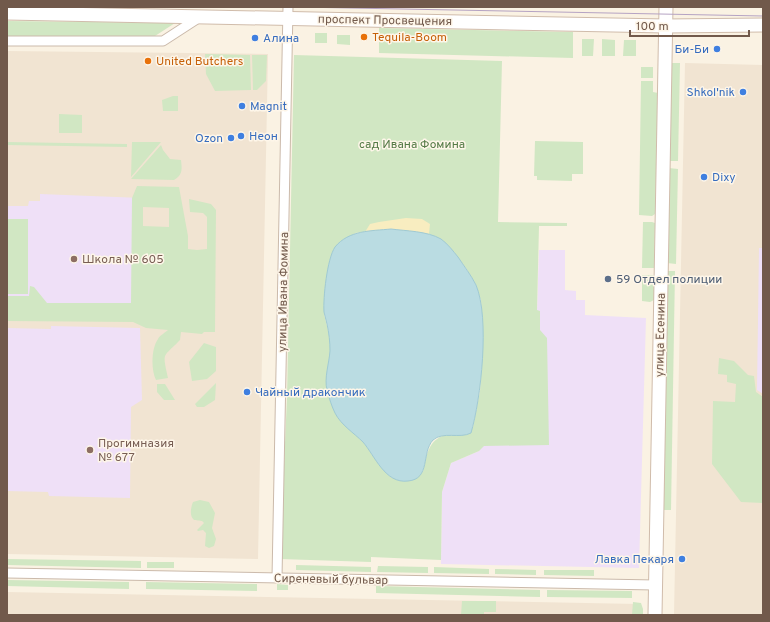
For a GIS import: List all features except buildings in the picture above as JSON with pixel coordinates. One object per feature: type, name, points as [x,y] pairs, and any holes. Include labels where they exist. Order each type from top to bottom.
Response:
[{"type":"main road","name":"улица Есенина","points":[[655,615],[666,7]]},
{"type":"main road","name":"проспект Просвещения","points":[[7,13],[200,17],[288,13],[666,26],[761,26]]},
{"type":"street","name":"улица Ивана Фомина","points":[[277,578],[288,13]]},
{"type":"street","points":[[7,41],[164,40],[200,17]]},
{"type":"street","name":"Сиреневый бульвар","points":[[7,573],[655,585]]},
{"type":"shaded area","points":[[7,51],[268,54],[258,559],[7,554]]},
{"type":"shaded area","points":[[685,63],[763,65],[763,615],[674,615]]},
{"type":"shaded area","name":"Школа № 605","points":[[40,194],[142,198],[142,311],[7,321],[7,206],[28,206],[29,201],[40,201]]},
{"type":"shaded area","points":[[759,248],[763,248],[763,394],[757,390]]},
{"type":"shaded area","points":[[539,250],[565,250],[565,290],[576,291],[576,300],[585,300],[585,315],[646,318],[639,568],[441,564],[442,492],[451,463],[479,451],[540,330],[540,311],[537,311]]},
{"type":"shaded area","name":"Прогимназия № 677","points":[[51,326],[140,328],[142,400],[131,407],[130,498],[49,496],[48,492],[7,491],[7,328],[51,329]]},
{"type":"shaded area","points":[[7,592],[638,604],[638,615],[7,615]]},
{"type":"green space","points":[[7,21],[175,23],[155,36],[7,36]]},
{"type":"green space","points":[[379,28],[573,32],[573,58],[379,53]]},
{"type":"green space","points":[[315,33],[327,33],[327,43],[315,43]]},
{"type":"green space","points":[[337,35],[350,35],[350,45],[337,44]]},
{"type":"green space","points":[[582,39],[594,39],[593,56],[582,56]]},
{"type":"green space","points":[[602,39],[615,40],[615,56],[602,56]]},
{"type":"green space","points":[[624,40],[636,40],[636,56],[623,56]]},
{"type":"green space","points":[[205,54],[250,55],[251,90],[215,91],[206,74]]},
{"type":"green space","points":[[252,55],[267,55],[266,81],[257,90],[253,90]]},
{"type":"green space","name":"сад Ивана Фомина","points":[[294,55],[502,61],[498,222],[567,223],[567,226],[539,226],[537,310],[540,311],[540,330],[547,338],[549,445],[484,446],[479,451],[451,463],[442,492],[441,560],[371,557],[371,562],[280,559],[287,397]],"holes":[[[391,229],[429,234],[448,245],[466,268],[476,285],[481,301],[483,340],[480,391],[473,427],[444,435],[433,443],[429,450],[423,472],[392,478],[380,466],[364,443],[335,413],[330,338],[324,314],[355,233]]]},
{"type":"green space","points":[[671,63],[680,63],[678,161],[670,161]]},
{"type":"green space","points":[[641,67],[653,67],[653,78],[641,78]]},
{"type":"green space","points":[[641,81],[653,81],[653,92],[658,93],[655,214],[652,216],[639,215]]},
{"type":"green space","points":[[173,96],[178,96],[178,111],[163,111],[162,100]]},
{"type":"green space","points":[[59,114],[82,115],[82,133],[59,133]]},
{"type":"green space","points":[[535,141],[583,142],[583,174],[572,174],[572,181],[537,180],[537,176],[534,176]]},
{"type":"green space","points":[[7,142],[127,144],[127,147],[7,145]]},
{"type":"green space","points":[[132,142],[161,142],[131,177]]},
{"type":"green space","points":[[161,145],[170,159],[181,160],[182,169],[179,176],[174,180],[131,179]]},
{"type":"green space","points":[[669,168],[678,169],[676,264],[667,263]]},
{"type":"green space","points":[[137,186],[179,187],[188,236],[188,249],[207,249],[207,217],[203,213],[190,212],[189,199],[211,204],[216,210],[215,332],[204,332],[202,334],[181,332],[180,340],[165,356],[168,378],[156,380],[153,365],[154,348],[161,335],[168,330],[146,328],[133,322],[7,321],[7,296],[29,296],[30,286],[34,287],[47,303],[131,303],[132,198]],"holes":[[[143,207],[169,208],[169,227],[143,226]]]},
{"type":"green space","points":[[7,219],[28,219],[28,294],[7,294]]},
{"type":"green space","points":[[643,222],[655,223],[654,268],[642,268]]},
{"type":"green space","points":[[667,271],[675,271],[671,510],[663,510]]},
{"type":"green space","points":[[642,275],[654,275],[654,300],[650,302],[642,301]]},
{"type":"green space","points":[[204,343],[216,347],[216,371],[207,379],[192,381],[189,362]]},
{"type":"green space","points":[[719,358],[734,361],[748,375],[754,376],[756,392],[763,397],[763,503],[741,502],[712,464],[713,401],[735,402],[736,384],[727,382],[727,375],[718,374]]},
{"type":"green space","points":[[216,383],[215,400],[204,407],[197,407],[195,404]]},
{"type":"green space","points":[[157,384],[165,384],[175,400],[164,400],[157,392]]},
{"type":"green space","points":[[200,500],[209,502],[215,513],[212,528],[216,539],[214,546],[209,548],[205,546],[206,533],[203,530],[197,530],[204,523],[202,521],[194,520],[191,514],[193,502]]},
{"type":"green space","points":[[7,559],[141,561],[141,568],[7,565]]},
{"type":"green space","points":[[147,562],[174,562],[174,568],[147,568]]},
{"type":"green space","points":[[296,565],[371,567],[371,572],[296,570]]},
{"type":"green space","points":[[378,566],[428,567],[428,573],[377,572]]},
{"type":"green space","points":[[434,567],[489,569],[489,574],[434,573]]},
{"type":"green space","points":[[495,569],[536,570],[536,575],[495,574]]},
{"type":"green space","points":[[544,570],[594,570],[594,576],[544,575]]},
{"type":"green space","points":[[7,580],[129,582],[129,589],[7,586]]},
{"type":"green space","points":[[146,582],[257,584],[257,591],[146,589]]},
{"type":"green space","points":[[277,584],[288,585],[288,590],[277,590]]},
{"type":"green space","points":[[376,586],[540,590],[540,597],[376,593]]},
{"type":"green space","points":[[547,590],[632,591],[632,598],[547,597]]},
{"type":"green space","points":[[462,601],[496,601],[496,612],[484,612],[484,615],[461,615]]},
{"type":"green space","points":[[633,602],[641,603],[643,615],[632,615]]},
{"type":"sand","points":[[406,218],[422,219],[430,224],[429,234],[391,229],[365,232],[370,224]]},
{"type":"water","points":[[391,229],[429,234],[446,243],[458,257],[476,285],[483,317],[481,380],[471,433],[467,435],[447,435],[437,437],[433,440],[429,445],[425,465],[420,476],[408,481],[400,481],[393,478],[381,468],[363,442],[348,429],[335,413],[326,385],[330,348],[324,312],[324,298],[326,279],[332,253],[341,241],[354,234]]},
{"type":"tram line","points":[[298,7],[763,16]]},
{"type":"place","name":"Tequila-Boom","points":[[364,37]]},
{"type":"place","name":"Алина","points":[[255,38]]},
{"type":"place","name":"Би-Би","points":[[717,49]]},
{"type":"place","name":"United Butchers","points":[[148,61]]},
{"type":"place","name":"Shkol'nik","points":[[743,92]]},
{"type":"place","name":"Magnit","points":[[242,106]]},
{"type":"place","name":"Неон","points":[[241,136]]},
{"type":"place","name":"Ozon","points":[[231,138]]},
{"type":"place","name":"Dixy","points":[[704,177]]},
{"type":"place","name":"Школа № 605","points":[[74,259]]},
{"type":"place","name":"59 Отдел полиции","points":[[608,279]]},
{"type":"place","name":"Чайный дракончик","points":[[247,392]]},
{"type":"place","name":"Прогимназия № 677","points":[[90,450]]},
{"type":"place","name":"Лавка Пекаря","points":[[682,559]]}]
